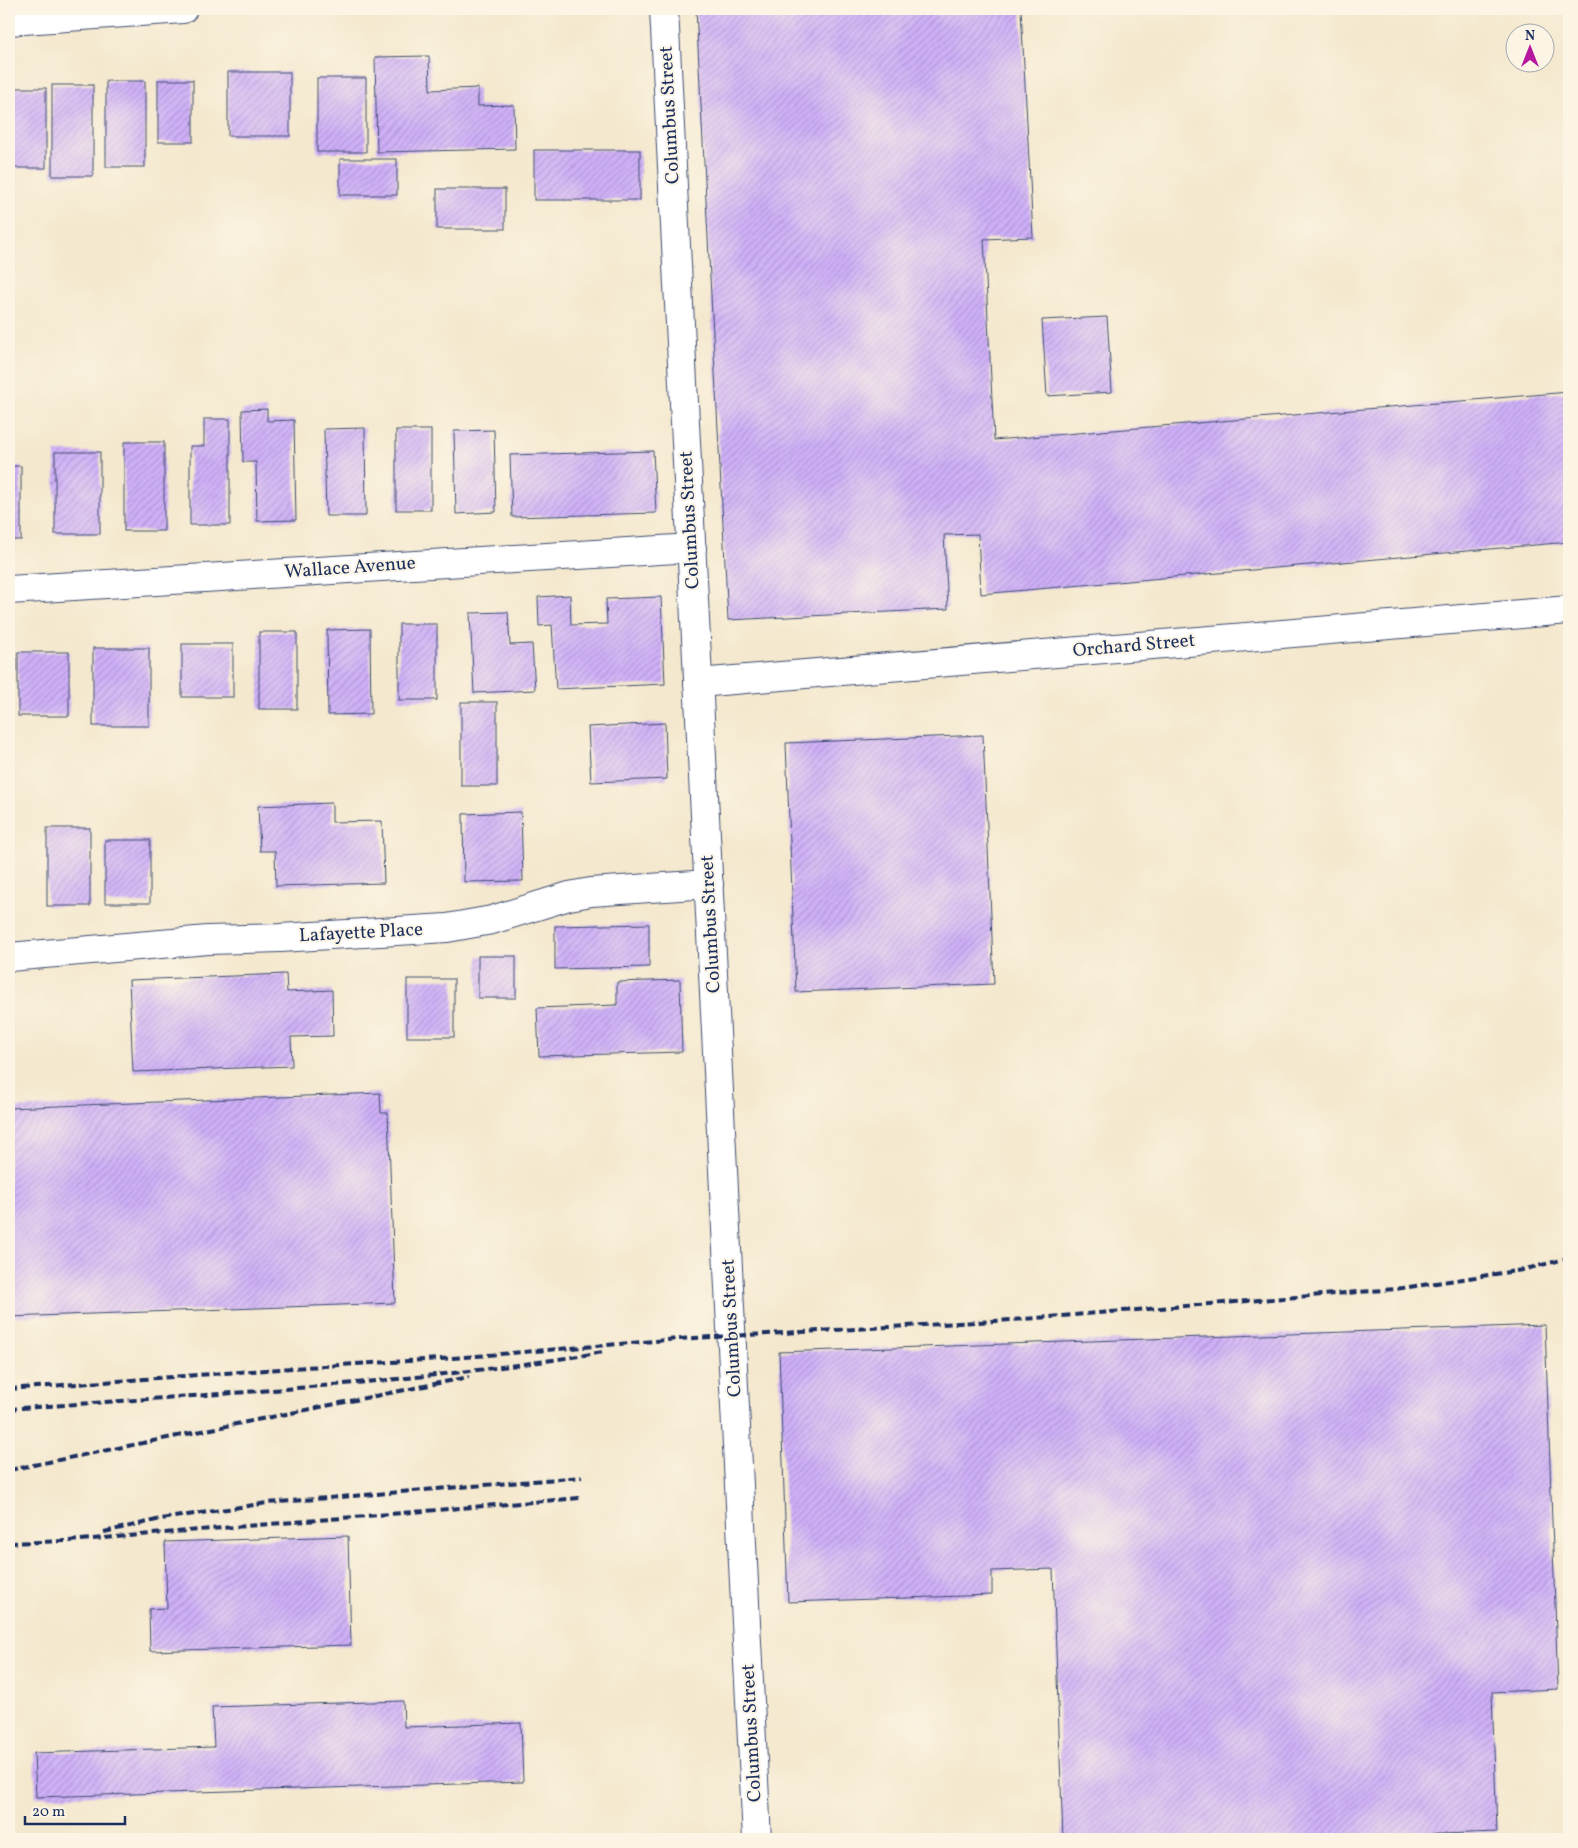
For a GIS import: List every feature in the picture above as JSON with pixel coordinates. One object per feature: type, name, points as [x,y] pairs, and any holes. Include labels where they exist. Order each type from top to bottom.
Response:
[{"type":"street","points":[[9,21],[183,9]]},
{"type":"street","name":"Columbus Street","points":[[664,9],[758,1839]]},
{"type":"street","name":"Wallace Avenue","points":[[9,590],[692,548]]},
{"type":"street","name":"Orchard Street","points":[[698,683],[1569,610]]},
{"type":"street","name":"Lafayette Place","points":[[9,957],[208,940],[280,938],[447,928],[492,920],[576,894],[709,884]]},
{"type":"building","points":[[696,9],[1021,9],[1033,237],[984,239],[994,440],[1569,392],[1569,542],[981,594],[978,534],[944,535],[948,609],[728,620]]},
{"type":"building","points":[[429,56],[430,90],[478,88],[478,106],[514,105],[515,149],[377,152],[375,57]]},
{"type":"building","points":[[228,72],[290,72],[290,136],[228,136]]},
{"type":"building","points":[[317,78],[366,78],[366,152],[317,152]]},
{"type":"building","points":[[158,80],[193,80],[193,142],[158,142]]},
{"type":"building","points":[[106,81],[145,81],[145,167],[106,167]]},
{"type":"building","points":[[52,85],[93,85],[93,176],[52,176]]},
{"type":"building","points":[[9,88],[46,88],[46,168],[9,168]]},
{"type":"building","points":[[534,150],[640,150],[640,200],[534,200]]},
{"type":"building","points":[[340,159],[397,159],[397,195],[340,195]]},
{"type":"building","points":[[437,189],[505,189],[505,229],[437,229]]},
{"type":"building","points":[[1107,317],[1112,392],[1047,396],[1042,320]]},
{"type":"building","points":[[267,409],[267,421],[294,420],[296,520],[257,521],[256,462],[243,462],[242,410]]},
{"type":"building","points":[[204,419],[230,419],[230,525],[190,525],[190,446],[204,446]]},
{"type":"building","points":[[365,428],[366,516],[326,516],[324,429]]},
{"type":"building","points":[[396,430],[431,430],[431,510],[396,510]]},
{"type":"building","points":[[494,430],[496,512],[456,514],[454,431]]},
{"type":"building","points":[[124,442],[164,442],[164,531],[124,531]]},
{"type":"building","points":[[653,451],[656,513],[512,517],[510,455]]},
{"type":"building","points":[[55,452],[100,452],[100,534],[55,534]]},
{"type":"building","points":[[9,466],[21,466],[21,540],[9,540]]},
{"type":"building","points":[[570,595],[571,625],[607,624],[606,599],[661,597],[665,684],[556,689],[552,625],[539,626],[538,597]]},
{"type":"building","points":[[508,612],[510,645],[532,644],[535,690],[474,693],[470,613]]},
{"type":"building","points":[[399,624],[437,624],[437,700],[399,700]]},
{"type":"building","points":[[370,629],[371,714],[328,715],[327,630]]},
{"type":"building","points":[[259,632],[297,632],[297,709],[259,709]]},
{"type":"building","points":[[182,644],[233,644],[233,697],[182,697]]},
{"type":"building","points":[[93,648],[149,648],[149,726],[93,726]]},
{"type":"building","points":[[18,652],[69,652],[69,716],[18,716]]},
{"type":"building","points":[[461,702],[497,702],[497,786],[461,786]]},
{"type":"building","points":[[665,723],[667,779],[591,782],[588,727]]},
{"type":"building","points":[[983,735],[994,984],[796,992],[786,743]]},
{"type":"building","points":[[332,803],[332,822],[382,821],[384,883],[276,886],[275,851],[260,851],[258,806]]},
{"type":"building","points":[[521,812],[523,881],[464,882],[463,814]]},
{"type":"building","points":[[47,828],[90,828],[90,906],[47,906]]},
{"type":"building","points":[[105,840],[150,840],[150,903],[105,903]]},
{"type":"building","points":[[649,924],[649,967],[555,969],[555,926]]},
{"type":"building","points":[[478,956],[516,956],[516,998],[478,998]]},
{"type":"building","points":[[286,974],[287,992],[332,990],[333,1036],[291,1037],[292,1066],[133,1072],[129,980]]},
{"type":"building","points":[[407,979],[454,979],[454,1037],[407,1037]]},
{"type":"building","points":[[680,980],[682,1052],[539,1056],[537,1008],[617,1005],[617,982]]},
{"type":"building","points":[[380,1093],[381,1113],[388,1113],[395,1303],[9,1317],[9,1108]]},
{"type":"building","points":[[1545,1325],[1558,1689],[1492,1692],[1497,1832],[1414,1835],[1414,1839],[1063,1839],[1053,1569],[992,1571],[992,1595],[788,1602],[779,1352]]},
{"type":"building","points":[[348,1536],[351,1645],[150,1651],[149,1609],[167,1608],[165,1542]]},
{"type":"building","points":[[403,1701],[404,1727],[521,1723],[523,1782],[36,1797],[34,1753],[214,1747],[212,1707]]},
{"type":"railway","points":[[9,1389],[441,1359],[678,1339],[1012,1320],[1396,1289],[1522,1270],[1569,1258]]},
{"type":"railway","points":[[9,1409],[381,1381],[455,1373],[603,1352]]},
{"type":"railway","points":[[9,1470],[469,1377]]},
{"type":"railway","points":[[104,1532],[161,1519],[267,1503],[582,1477]]},
{"type":"railway","points":[[9,1543],[68,1541],[580,1498]]}]
